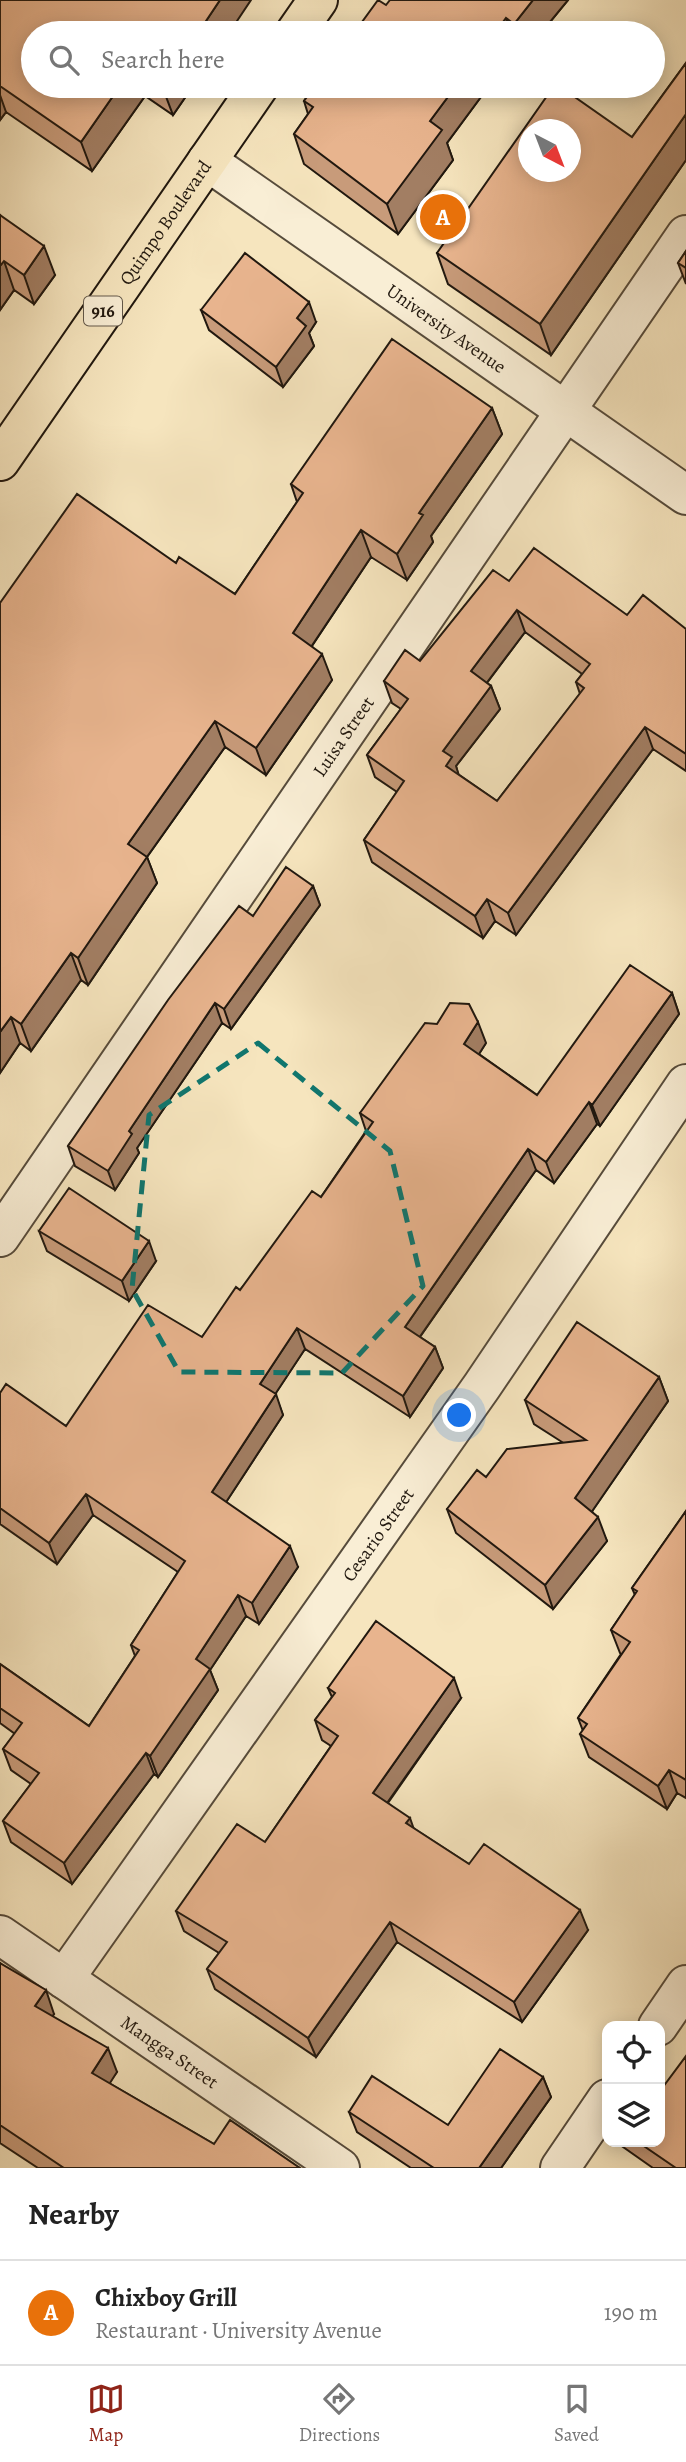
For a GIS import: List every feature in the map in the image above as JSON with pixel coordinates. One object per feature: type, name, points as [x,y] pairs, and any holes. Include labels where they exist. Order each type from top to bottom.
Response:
[{"type":"main road","points":[[303,21],[318,0]]},
{"type":"main road","name":"Quimpo Boulevard","points":[[0,461],[251,98]]},
{"type":"street","name":"University Avenue","points":[[207,161],[686,495]]},
{"type":"street","name":"Luisa Street","points":[[0,1237],[686,235]]},
{"type":"street","name":"Cesario Street","points":[[64,1979],[482,1386],[686,1084]]},
{"type":"street","name":"Mangga Street","points":[[0,1935],[340,2168]]},
{"type":"street","points":[[661,2021],[686,1985]]},
{"type":"street","points":[[560,2168],[602,2106]]},
{"type":"highlighted area","points":[[258,1043],[390,1151],[423,1286],[342,1373],[179,1372],[132,1289],[149,1115]]},
{"type":"building","points":[[0,0],[220,0],[206,21],[21,21],[21,98],[112,98],[81,142],[0,86]]},
{"type":"building","points":[[378,0],[386,5],[390,0],[533,0],[516,21],[506,18],[504,21],[363,21]]},
{"type":"building","points":[[686,63],[686,114],[540,324],[437,253],[518,137],[518,182],[581,182],[581,119],[531,119],[546,98],[576,98],[632,137],[660,98],[665,98],[665,92]]},
{"type":"building","points":[[306,98],[447,98],[430,121],[442,130],[387,204],[294,134],[313,107],[304,101]]},
{"type":"building","points":[[0,215],[44,246],[24,275],[4,261],[0,266]]},
{"type":"building","points":[[686,251],[686,268],[678,263]]},
{"type":"building","points":[[245,253],[309,302],[297,318],[306,326],[276,367],[201,310]]},
{"type":"building","points":[[392,339],[492,408],[419,513],[423,515],[397,554],[361,530],[293,633],[322,654],[256,748],[215,721],[128,844],[147,857],[78,958],[71,953],[21,1024],[11,1017],[0,1032],[0,603],[77,494],[176,563],[179,557],[235,594],[303,493],[291,484]]},
{"type":"building","points":[[534,548],[627,615],[643,595],[686,629],[686,754],[645,727],[508,913],[487,899],[475,916],[364,840],[404,781],[367,755],[408,699],[384,681],[405,650],[420,661],[493,570],[509,581]],"holes":[[[517,610],[590,664],[576,682],[584,688],[497,801],[446,766],[452,757],[443,751],[491,686],[471,671]]]},
{"type":"building","points":[[286,867],[313,886],[224,1009],[215,1003],[129,1131],[132,1134],[108,1171],[68,1146],[168,1000],[239,906],[253,916]]},
{"type":"building","points":[[630,965],[672,993],[592,1105],[589,1102],[546,1162],[528,1149],[405,1327],[435,1347],[403,1396],[297,1328],[260,1384],[276,1394],[212,1492],[290,1546],[252,1603],[238,1595],[196,1659],[210,1669],[150,1756],[146,1753],[64,1863],[3,1821],[39,1773],[3,1749],[22,1723],[0,1708],[0,1664],[89,1726],[139,1650],[131,1645],[185,1561],[86,1494],[49,1543],[0,1508],[0,1393],[6,1384],[66,1426],[148,1305],[202,1337],[236,1287],[240,1290],[312,1191],[321,1197],[373,1122],[360,1113],[425,1023],[437,1024],[450,1003],[469,1004],[478,1022],[464,1044],[537,1095]]},
{"type":"building","points":[[69,1188],[149,1241],[122,1281],[39,1231]]},
{"type":"building","points":[[577,1322],[659,1377],[575,1498],[598,1517],[545,1585],[447,1509],[477,1470],[486,1477],[507,1449],[586,1440],[525,1400]]},
{"type":"building","points":[[686,1511],[686,1780],[669,1770],[658,1786],[580,1734],[587,1724],[578,1718],[630,1642],[611,1630],[637,1591],[632,1588]]},
{"type":"building","points":[[376,1621],[454,1678],[373,1793],[410,1818],[406,1823],[469,1864],[484,1844],[580,1910],[514,2002],[390,1922],[308,2038],[207,1969],[227,1942],[176,1911],[237,1824],[265,1842],[338,1736],[315,1720],[335,1693],[328,1688]]},
{"type":"building","points":[[0,1963],[46,1990],[35,2006],[108,2048],[92,2073],[214,2144],[230,2120],[300,2168],[64,2168],[0,2125]]},
{"type":"building","points":[[500,2049],[543,2077],[479,2168],[434,2168],[349,2112],[372,2076],[448,2125]]},
{"type":"building","points":[[686,2056],[686,2168],[676,2168],[645,2147],[665,2147],[665,2084]]},
{"type":"place","name":"Chixboy Grill","points":[[443,217]]}]
